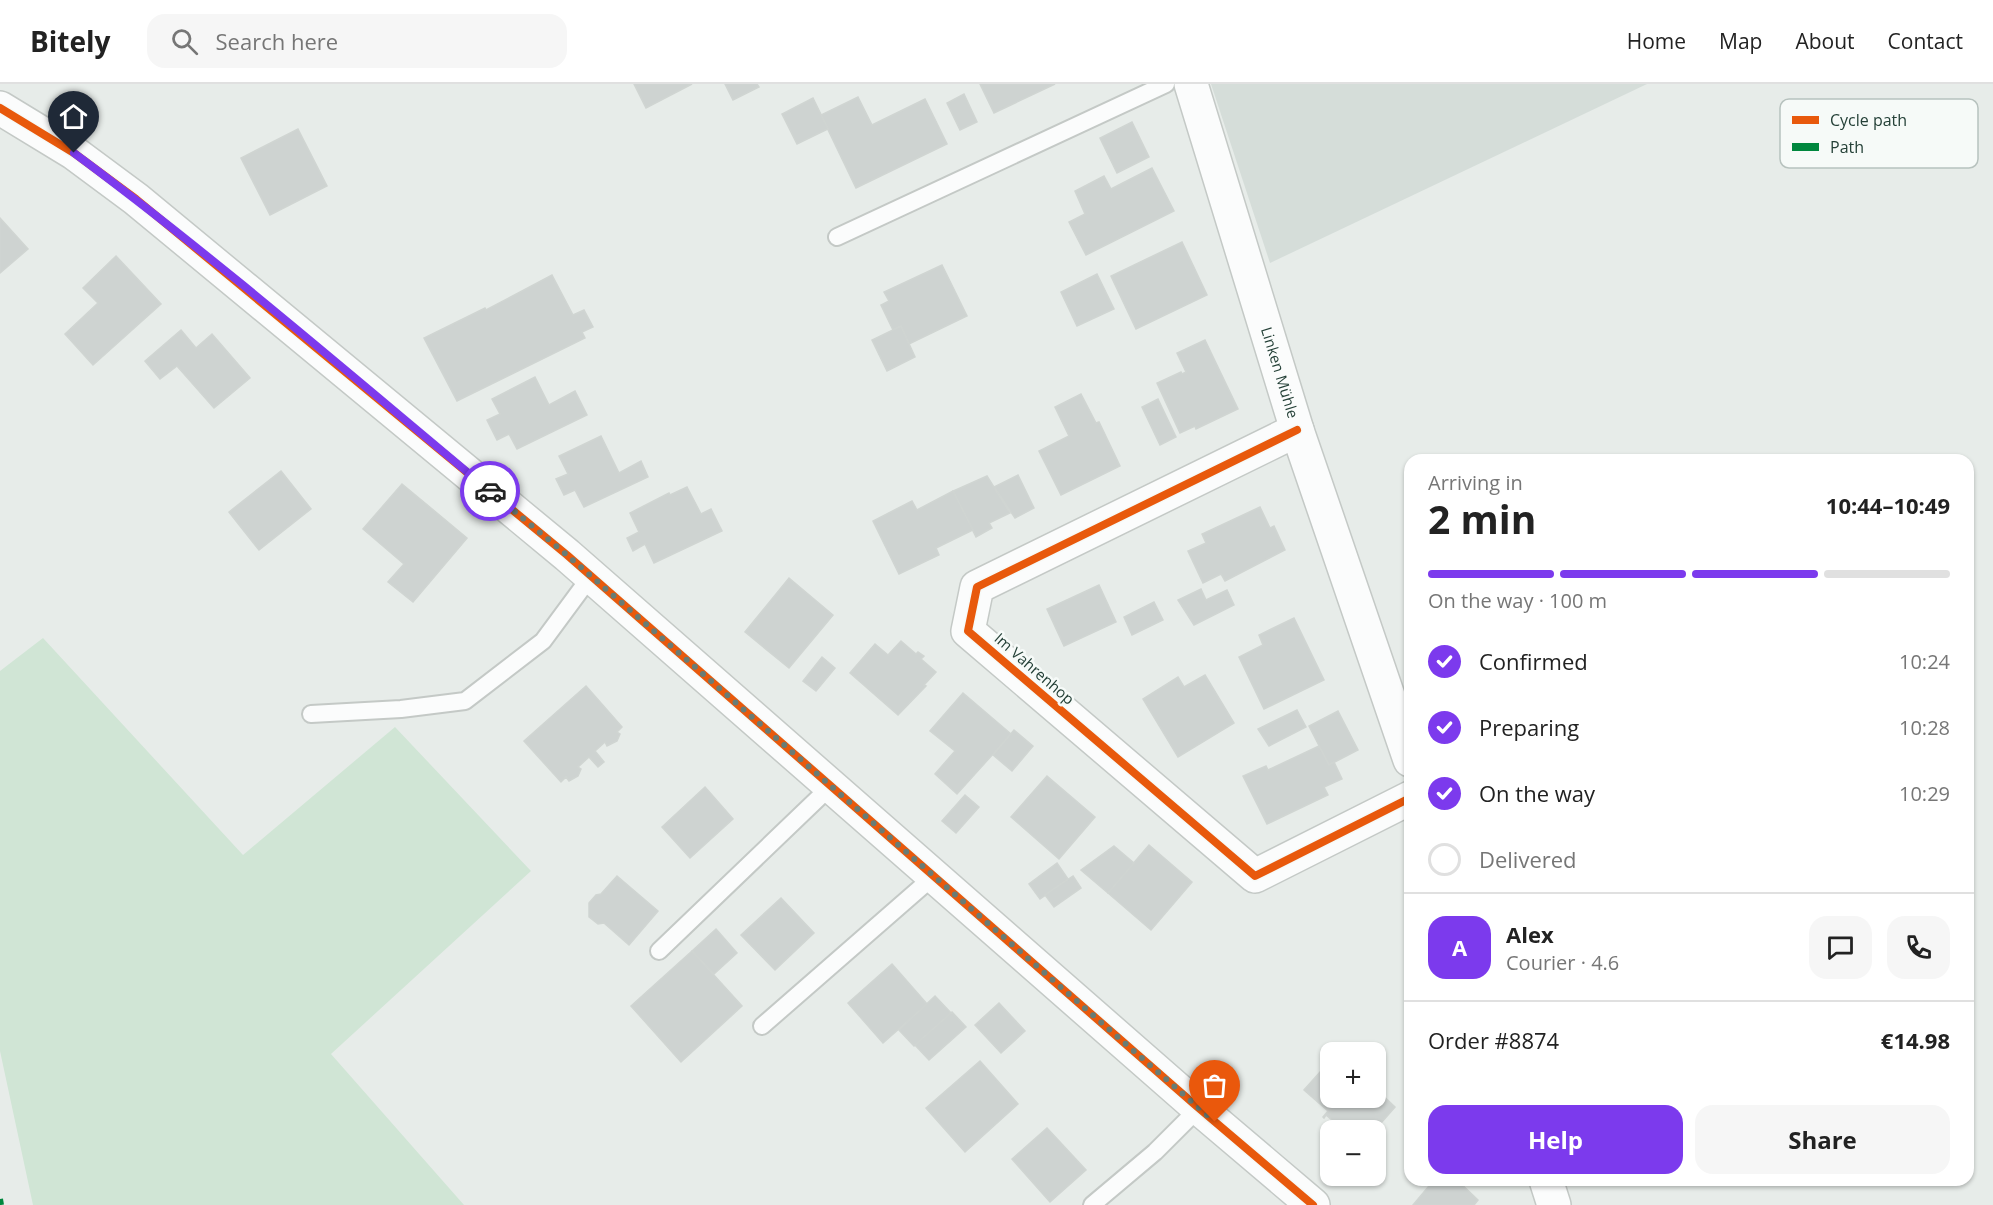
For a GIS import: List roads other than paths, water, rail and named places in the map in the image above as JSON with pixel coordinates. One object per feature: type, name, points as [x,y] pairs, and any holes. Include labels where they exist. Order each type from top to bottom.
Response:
[{"type":"street","name":"Linken Mühle","points":[[1191,84],[1297,430],[1404,742]]},
{"type":"street","points":[[0,108],[74,153],[136,200],[591,576],[1313,1205]]},
{"type":"street","name":"Im Vahrenhop","points":[[1297,430],[977,587],[968,631],[1255,876],[1404,801]]},
{"type":"street","points":[[1548,1186],[1554,1205]]},
{"type":"lane","points":[[837,237],[1166,84]]},
{"type":"lane","points":[[311,714],[401,709],[465,701],[543,641],[591,576]]},
{"type":"lane","points":[[659,951],[831,786]]},
{"type":"lane","points":[[762,1026],[934,876]]},
{"type":"lane","points":[[1092,1205],[1155,1152],[1199,1108]]}]
